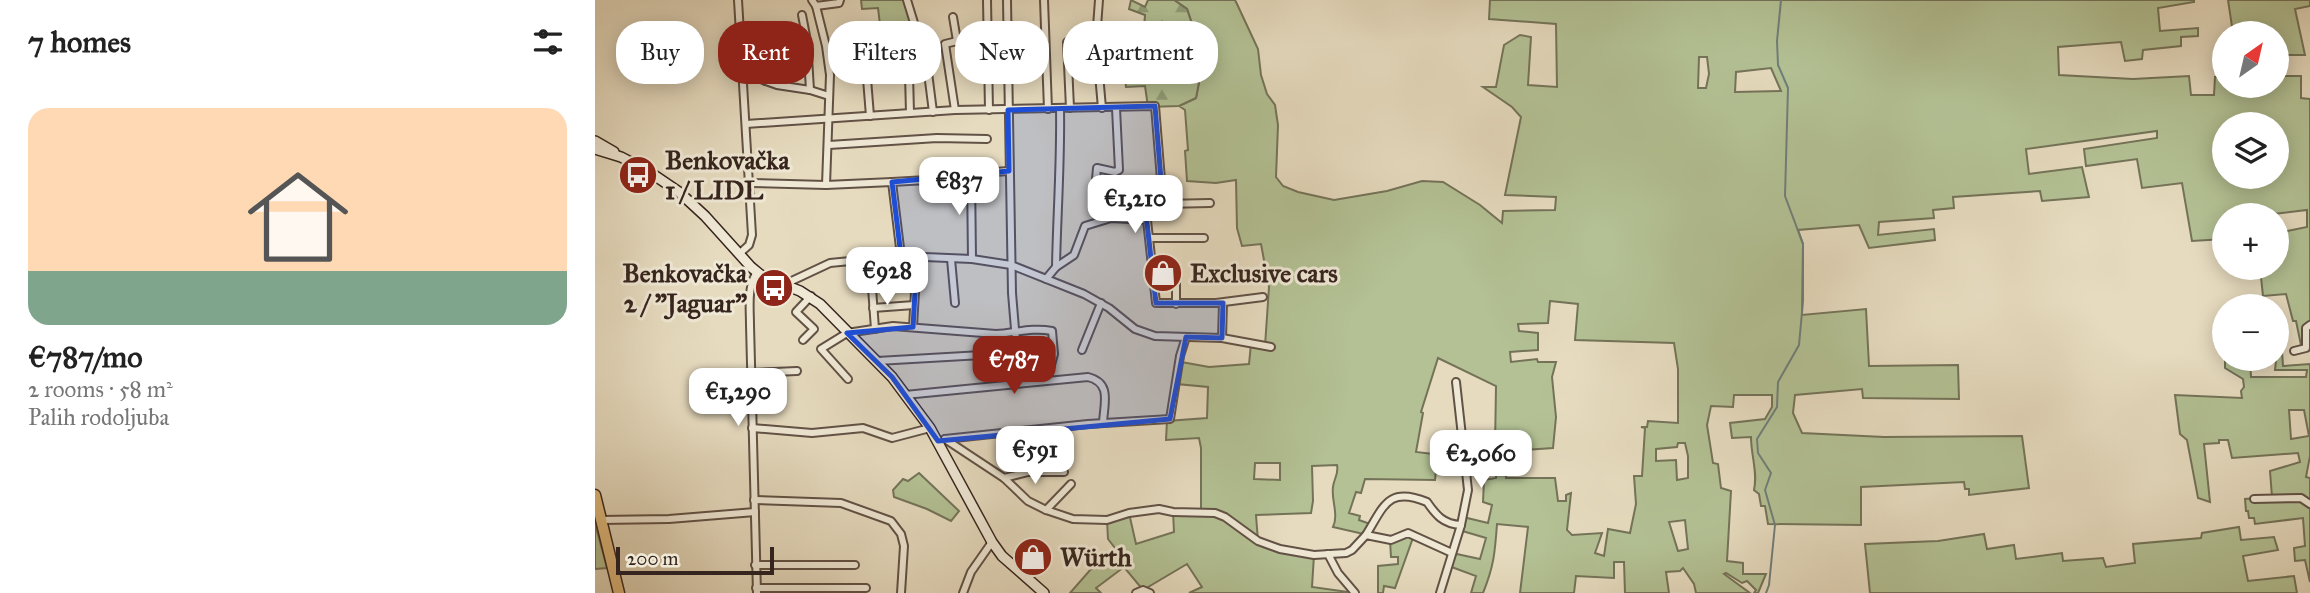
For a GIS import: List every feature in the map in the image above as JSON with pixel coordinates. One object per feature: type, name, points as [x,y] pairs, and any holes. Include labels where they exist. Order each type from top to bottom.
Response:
[{"type":"main road","points":[[595,141],[621,158]]},
{"type":"main road","points":[[595,149],[648,171],[679,192],[757,272],[811,296],[877,361],[941,440],[992,542],[1002,556],[1044,593]]},
{"type":"main road","points":[[595,495],[613,593]]},
{"type":"main road","points":[[598,521],[619,593]]},
{"type":"street","points":[[738,0],[739,21]]},
{"type":"street","points":[[826,185],[830,75],[826,46],[814,3],[839,3],[840,0]]},
{"type":"street","points":[[907,0],[926,65],[933,112]]},
{"type":"street","points":[[987,0],[989,110]]},
{"type":"street","points":[[877,361],[1017,353],[1011,265],[1007,0]]},
{"type":"street","points":[[1044,0],[1048,109]]},
{"type":"street","points":[[1099,0],[1096,40],[1102,108]]},
{"type":"street","points":[[802,15],[807,41],[810,90]]},
{"type":"street","points":[[953,17],[957,41],[945,44],[955,110]]},
{"type":"street","points":[[739,254],[749,244],[752,235],[751,183],[742,84]]},
{"type":"street","points":[[774,84],[829,96]]},
{"type":"street","points":[[867,84],[870,116]]},
{"type":"street","points":[[909,84],[910,113]]},
{"type":"street","points":[[1069,84],[1070,108]]},
{"type":"street","points":[[746,124],[955,110],[1155,106],[1163,204]]},
{"type":"street","points":[[1096,179],[1097,168],[1115,172],[1119,170],[1115,108]]},
{"type":"street","points":[[1056,267],[1061,162],[1060,109]]},
{"type":"street","points":[[829,145],[937,138],[986,139]]},
{"type":"street","points":[[751,183],[826,185],[892,182],[1009,171]]},
{"type":"street","points":[[971,174],[972,259]]},
{"type":"street","points":[[892,182],[901,256]]},
{"type":"street","points":[[1123,218],[1137,206],[1210,203]]},
{"type":"street","points":[[1046,279],[1056,267],[1074,255],[1085,226],[1123,218],[1147,220],[1156,303],[1223,303],[1263,297]]},
{"type":"street","points":[[1150,238],[1205,238]]},
{"type":"street","points":[[782,285],[830,262],[901,256],[972,259],[1011,265],[1046,279],[1101,303],[1135,329],[1155,336],[1222,338],[1271,347]]},
{"type":"street","points":[[913,327],[917,257]]},
{"type":"street","points":[[951,259],[955,303]]},
{"type":"street","points":[[757,272],[750,290],[757,590],[866,588]]},
{"type":"street","points":[[1176,272],[1176,304]]},
{"type":"street","points":[[875,328],[872,288],[914,285]]},
{"type":"street","points":[[803,340],[814,329],[796,312],[811,296]]},
{"type":"street","points":[[1082,350],[1101,303]]},
{"type":"street","points":[[1222,338],[1223,303]]},
{"type":"street","points":[[873,308],[914,305]]},
{"type":"street","points":[[2294,351],[2306,348],[2306,328],[2310,325]]},
{"type":"street","points":[[848,379],[821,349],[847,333],[875,328],[913,327],[983,334],[1020,330],[1052,331],[1054,354],[1047,380]]},
{"type":"street","points":[[941,440],[1103,423],[1170,419],[1180,356],[1186,337]]},
{"type":"street","points":[[751,373],[797,371]]},
{"type":"street","points":[[905,395],[1088,377],[1099,380],[1104,387],[1103,423]]},
{"type":"street","points":[[1440,593],[1461,525],[1468,490],[1456,382]]},
{"type":"street","points":[[752,428],[812,433],[863,428],[892,438],[930,428]]},
{"type":"street","points":[[941,440],[1004,478],[1028,501],[1073,519],[1096,521],[1159,509],[1215,513],[1225,517],[1258,541],[1279,549],[1314,555],[1352,550],[1366,536],[1392,497],[1427,502],[1444,522],[1461,525]]},
{"type":"street","points":[[1004,478],[1028,472],[1064,472]]},
{"type":"street","points":[[1045,510],[1071,484]]},
{"type":"street","points":[[2254,499],[2301,498],[2310,504]]},
{"type":"street","points":[[754,500],[841,503],[891,521],[901,534],[904,547],[901,593]]},
{"type":"street","points":[[598,521],[755,512]]},
{"type":"street","points":[[1366,536],[1391,540],[1408,533],[1452,553]]},
{"type":"street","points":[[963,593],[971,572],[992,542]]},
{"type":"street","points":[[1328,554],[1338,573],[1355,593]]},
{"type":"street","points":[[755,565],[855,565]]},
{"type":"street","points":[[1136,593],[1143,590],[1150,593]]},
{"type":"highlighted area","points":[[1155,106],[1163,204],[1145,205],[1156,303],[1223,303],[1222,338],[1186,337],[1170,419],[938,441],[892,377],[847,333],[913,327],[917,257],[901,256],[892,182],[1009,171],[1008,110]]},
{"type":"green space","points":[[861,0],[907,0],[914,21],[880,21],[878,8],[862,9]]},
{"type":"green space","points":[[1131,0],[1145,7],[1148,0],[1174,0],[1187,9],[1191,21],[1145,21],[1145,15],[1129,9]]},
{"type":"green space","points":[[1174,0],[1235,0],[1258,49],[1261,75],[1267,94],[1275,105],[1278,125],[1276,177],[1283,186],[1334,200],[1387,191],[1422,181],[1443,182],[1480,205],[1502,223],[1503,211],[1555,210],[1556,197],[1505,195],[1521,117],[1512,107],[1483,87],[1496,87],[1504,45],[1520,35],[1531,37],[1528,85],[1557,87],[1556,24],[1489,19],[1490,0],[2194,0],[2158,8],[2160,31],[2198,28],[2198,36],[2181,37],[2181,46],[2143,50],[2142,59],[2125,61],[2121,42],[2058,47],[2059,75],[2133,79],[2189,76],[2191,95],[2212,95],[2212,98],[2289,98],[2289,76],[2301,76],[2301,98],[2310,99],[2310,343],[2302,350],[2296,321],[2293,321],[2289,306],[2289,294],[2263,294],[2261,280],[2289,280],[2289,231],[2307,227],[2307,210],[2289,212],[2289,203],[2212,203],[2212,240],[2192,241],[2182,183],[2142,188],[2137,159],[2086,166],[2084,149],[2157,138],[2157,131],[2026,149],[2029,174],[2082,167],[2089,197],[2042,201],[2040,191],[1953,197],[1954,208],[1933,210],[1934,218],[1879,222],[1878,235],[1934,229],[1935,240],[1869,248],[1859,225],[1798,230],[1803,244],[1802,315],[1866,309],[1869,366],[1958,365],[1959,399],[1863,398],[1862,389],[1795,395],[1793,413],[1802,433],[1884,437],[2022,436],[2029,488],[1969,495],[1969,489],[1965,489],[1964,482],[1861,487],[1861,525],[1768,524],[1765,506],[1761,506],[1759,494],[1754,490],[1751,437],[1732,438],[1730,423],[1765,419],[1772,407],[1772,395],[1734,395],[1733,407],[1711,406],[1707,425],[1713,463],[1718,464],[1721,488],[1731,491],[1727,561],[1743,563],[1743,574],[1766,574],[1758,593],[1754,593],[1756,590],[1747,581],[1742,583],[1726,573],[1724,574],[1750,593],[1696,593],[1694,584],[1683,568],[1680,571],[1666,572],[1669,593],[1625,593],[1624,562],[1614,562],[1614,578],[1576,576],[1574,593],[1520,593],[1528,527],[1497,524],[1487,583],[1483,593],[1471,593],[1476,576],[1449,566],[1452,553],[1480,559],[1486,538],[1459,530],[1463,517],[1488,523],[1492,505],[1483,502],[1484,480],[1496,478],[1496,386],[1438,358],[1421,412],[1423,413],[1416,452],[1466,458],[1467,470],[1436,471],[1435,480],[1365,479],[1361,493],[1356,492],[1349,513],[1360,516],[1359,520],[1373,525],[1372,534],[1390,538],[1414,535],[1395,588],[1384,586],[1383,593],[1378,593],[1378,566],[1398,564],[1398,557],[1391,557],[1390,540],[1333,527],[1333,492],[1337,465],[1312,466],[1311,513],[1256,515],[1258,541],[1314,555],[1312,587],[1355,593],[1189,593],[1202,587],[1187,564],[1143,590],[1124,567],[1096,588],[1101,593],[1070,593],[1091,569],[1118,552],[1108,539],[1107,520],[1129,513],[1136,544],[1174,532],[1173,512],[1201,512],[1199,438],[1166,440],[1167,421],[1207,418],[1208,387],[1177,384],[1181,362],[1209,367],[1249,364],[1251,344],[1265,346],[1269,287],[1261,244],[1242,246],[1237,228],[1236,180],[1216,183],[1187,181],[1185,110],[1179,106],[1196,98],[1199,84],[1218,84],[1218,21],[1191,21],[1187,9]],"holes":[[[1699,57],[1707,57],[1709,74],[1706,88],[1698,88]],[[1771,68],[1781,91],[1735,92],[1736,72]],[[1550,301],[1578,304],[1575,340],[1674,343],[1678,369],[1678,423],[1648,421],[1647,427],[1641,427],[1645,428],[1642,476],[1634,476],[1636,504],[1630,533],[1608,529],[1604,556],[1595,553],[1602,533],[1572,535],[1567,530],[1571,493],[1566,495],[1566,501],[1558,501],[1555,478],[1506,478],[1508,451],[1553,448],[1556,417],[1552,377],[1556,362],[1538,362],[1537,359],[1511,362],[1510,352],[1538,350],[1538,333],[1519,331],[1518,324],[1548,323]],[[1678,443],[1685,443],[1688,456],[1688,478],[1677,480],[1676,460],[1656,461],[1656,449],[1677,447]],[[1255,463],[1280,463],[1280,480],[1254,479]],[[1685,520],[1688,549],[1678,551],[1669,522]]]},
{"type":"green space","points":[[2228,0],[2310,0],[2310,6],[2295,9],[2305,55],[2289,55],[2289,21],[2231,21]]},
{"type":"green space","points":[[1126,84],[1199,84],[1196,98],[1179,106],[1148,107],[1145,86],[1126,87]]},
{"type":"green space","points":[[2310,364],[2310,456],[2306,477],[2310,478],[2310,582],[2305,560],[2295,561],[2294,548],[2305,546],[2303,518],[2255,524],[2254,518],[2249,518],[2246,511],[2245,499],[2272,497],[2270,471],[2300,462],[2298,453],[2232,458],[2228,440],[2204,444],[2210,502],[2198,498],[2187,440],[2180,434],[2175,395],[2242,398],[2243,379],[2230,371],[2251,371],[2251,377],[2306,377],[2307,370],[2289,370],[2289,366]],"holes":[[[2289,410],[2304,410],[2309,436],[2291,439]]]},
{"type":"green space","points":[[919,473],[959,511],[951,521],[894,497],[893,490],[903,479],[908,481]]},
{"type":"green space","points":[[595,523],[607,568],[595,569]]},
{"type":"green space","points":[[2239,527],[2241,540],[2274,537],[2278,550],[2243,556],[2248,581],[2294,576],[2297,593],[1870,593],[1865,544],[1938,541],[1984,534],[1987,549],[2014,545],[2016,559],[2062,553],[2063,561],[2103,558],[2106,567],[2135,563],[2133,544],[2201,538],[2202,533]]},
{"type":"waterway","points":[[1766,593],[1775,525],[1765,490],[1771,473],[1758,453],[1757,439],[1777,407],[1778,382],[1799,345],[1803,301],[1803,244],[1785,196],[1788,88],[1778,65],[1777,41],[1781,0]]},
{"type":"place","name":"Benkovačka 1 / LIDL","points":[[638,175]]},
{"type":"place","name":"Exclusive cars","points":[[1163,273]]},
{"type":"place","name":"Benkovačka 2 / \"Jaguar\"","points":[[774,288]]},
{"type":"place","name":"Würth","points":[[1033,557]]}]
